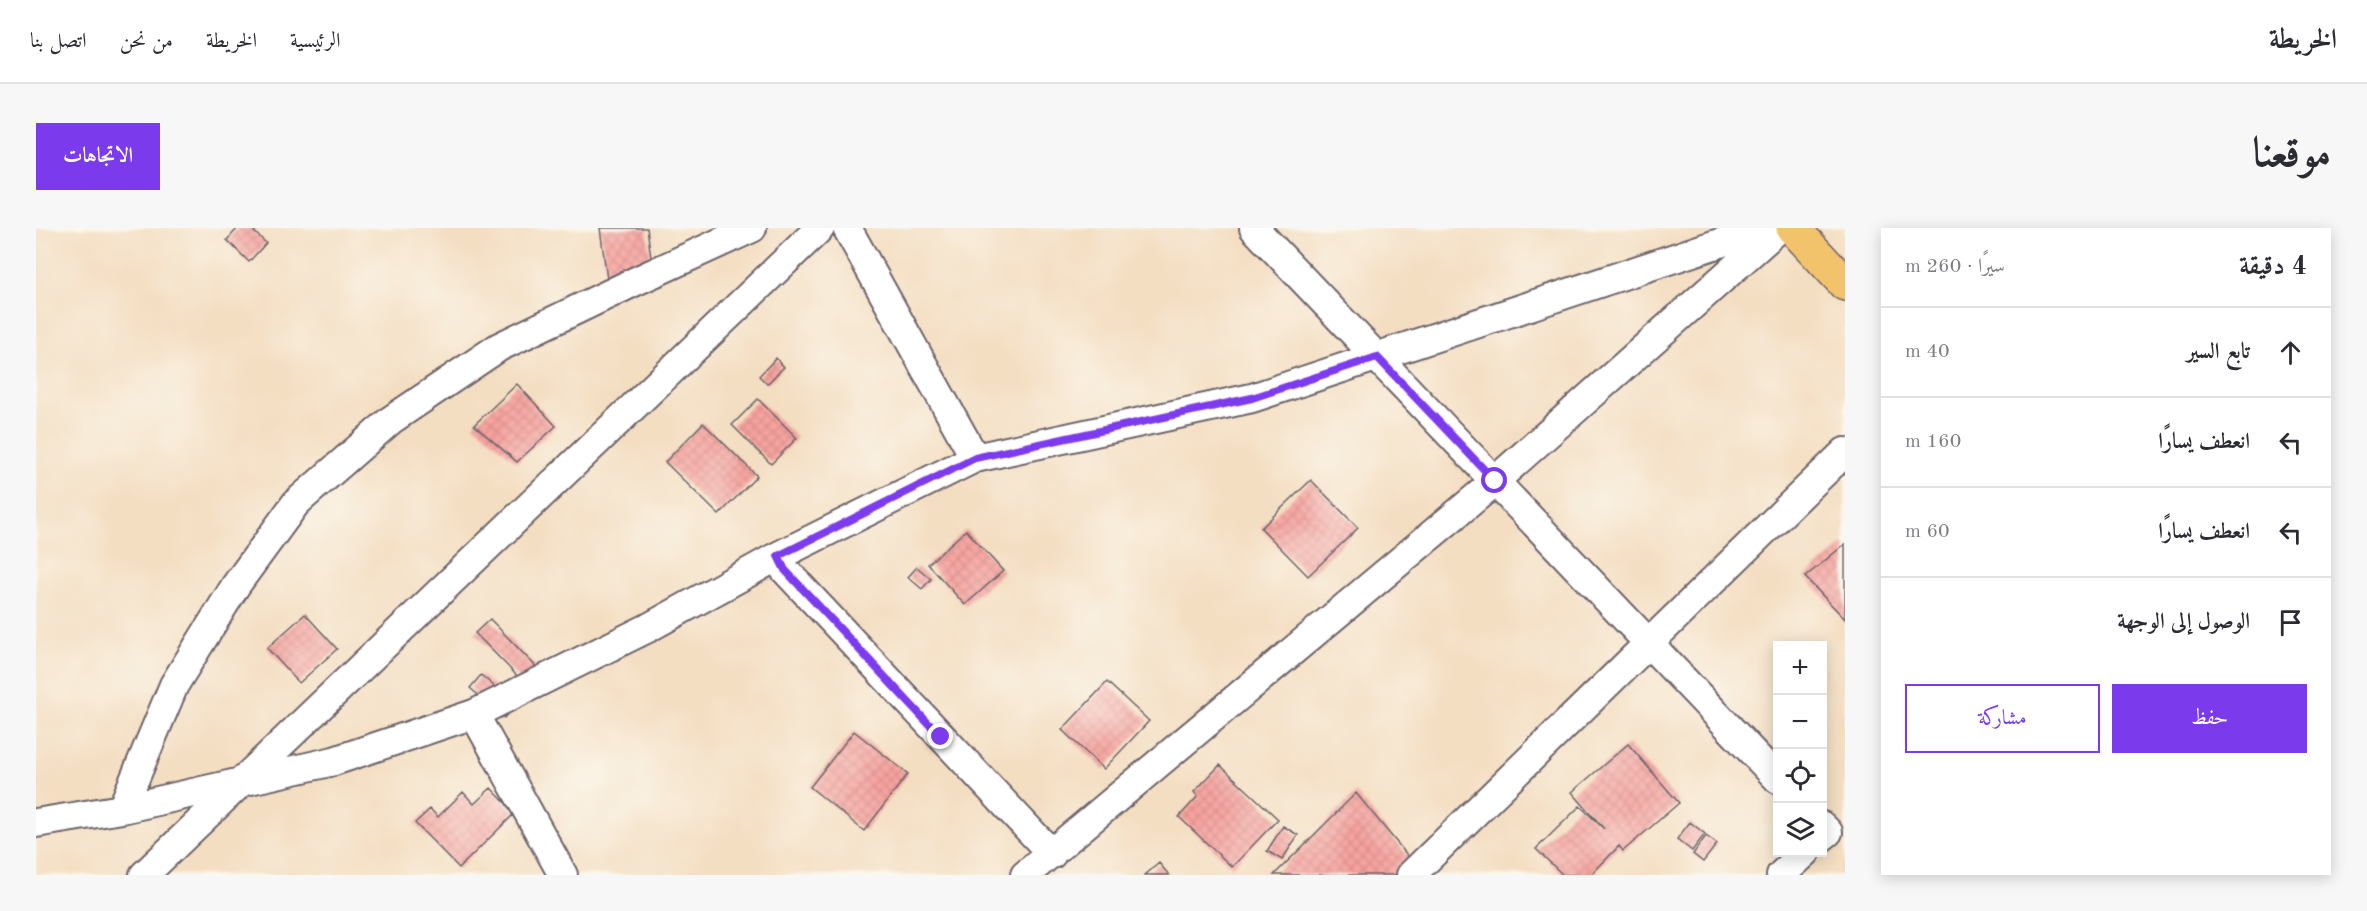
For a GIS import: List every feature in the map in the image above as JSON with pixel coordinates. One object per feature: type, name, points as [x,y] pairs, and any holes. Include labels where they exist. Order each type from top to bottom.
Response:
[{"type":"main road","points":[[1793,228],[1845,284]]},
{"type":"street","points":[[122,809],[174,685],[236,585],[296,503],[392,420],[499,347],[752,228]]},
{"type":"street","points":[[144,875],[820,228]]},
{"type":"street","points":[[847,228],[975,458]]},
{"type":"street","points":[[1254,228],[1773,774]]},
{"type":"street","points":[[36,823],[122,809],[334,761],[474,714],[648,628],[778,556],[975,458],[1252,398],[1765,228]]},
{"type":"street","points":[[1025,875],[1495,481],[1779,228]]},
{"type":"street","points":[[1411,875],[1845,452]]},
{"type":"street","points":[[778,556],[785,570],[1052,854]]},
{"type":"street","points":[[474,714],[563,875]]},
{"type":"street","points":[[1782,875],[1801,857]]},
{"type":"building","points":[[238,228],[257,228],[254,232],[266,243],[249,262],[227,240]]},
{"type":"building","points":[[600,228],[647,228],[653,273],[607,279]]},
{"type":"building","points":[[776,358],[784,367],[767,384],[759,376]]},
{"type":"building","points":[[517,384],[556,426],[517,462],[474,425]]},
{"type":"building","points":[[758,399],[797,438],[771,464],[732,425]]},
{"type":"building","points":[[703,423],[757,476],[719,515],[665,462]]},
{"type":"building","points":[[1311,480],[1358,528],[1308,576],[1261,528]]},
{"type":"building","points":[[966,530],[1003,571],[965,605],[928,564]]},
{"type":"building","points":[[1845,544],[1845,619],[1805,577]]},
{"type":"building","points":[[917,567],[931,579],[922,589],[908,577]]},
{"type":"building","points":[[305,614],[337,649],[299,683],[267,648]]},
{"type":"building","points":[[490,619],[545,676],[531,690],[475,633]]},
{"type":"building","points":[[481,675],[515,704],[504,718],[470,688]]},
{"type":"building","points":[[1107,682],[1149,721],[1104,769],[1062,730]]},
{"type":"building","points":[[854,731],[908,774],[864,831],[810,787]]},
{"type":"building","points":[[1628,744],[1679,803],[1623,851],[1619,846],[1591,875],[1563,875],[1536,849],[1580,806],[1604,829],[1572,792]]},
{"type":"building","points":[[1220,765],[1278,819],[1232,867],[1179,817],[1198,796],[1194,792]]},
{"type":"building","points":[[491,788],[515,813],[459,868],[415,823],[430,809],[438,817],[463,792],[474,804]]},
{"type":"building","points":[[1356,793],[1412,861],[1398,875],[1274,875]]},
{"type":"building","points":[[1690,822],[1705,834],[1692,851],[1677,839]]},
{"type":"building","points":[[1283,826],[1298,835],[1282,860],[1267,851]]},
{"type":"building","points":[[1706,836],[1717,844],[1703,862],[1693,854]]},
{"type":"building","points":[[1159,863],[1169,875],[1145,875]]},
{"type":"route","points":[[941,737],[785,570],[778,556],[975,458],[1252,398],[1377,357],[1495,481]]}]
